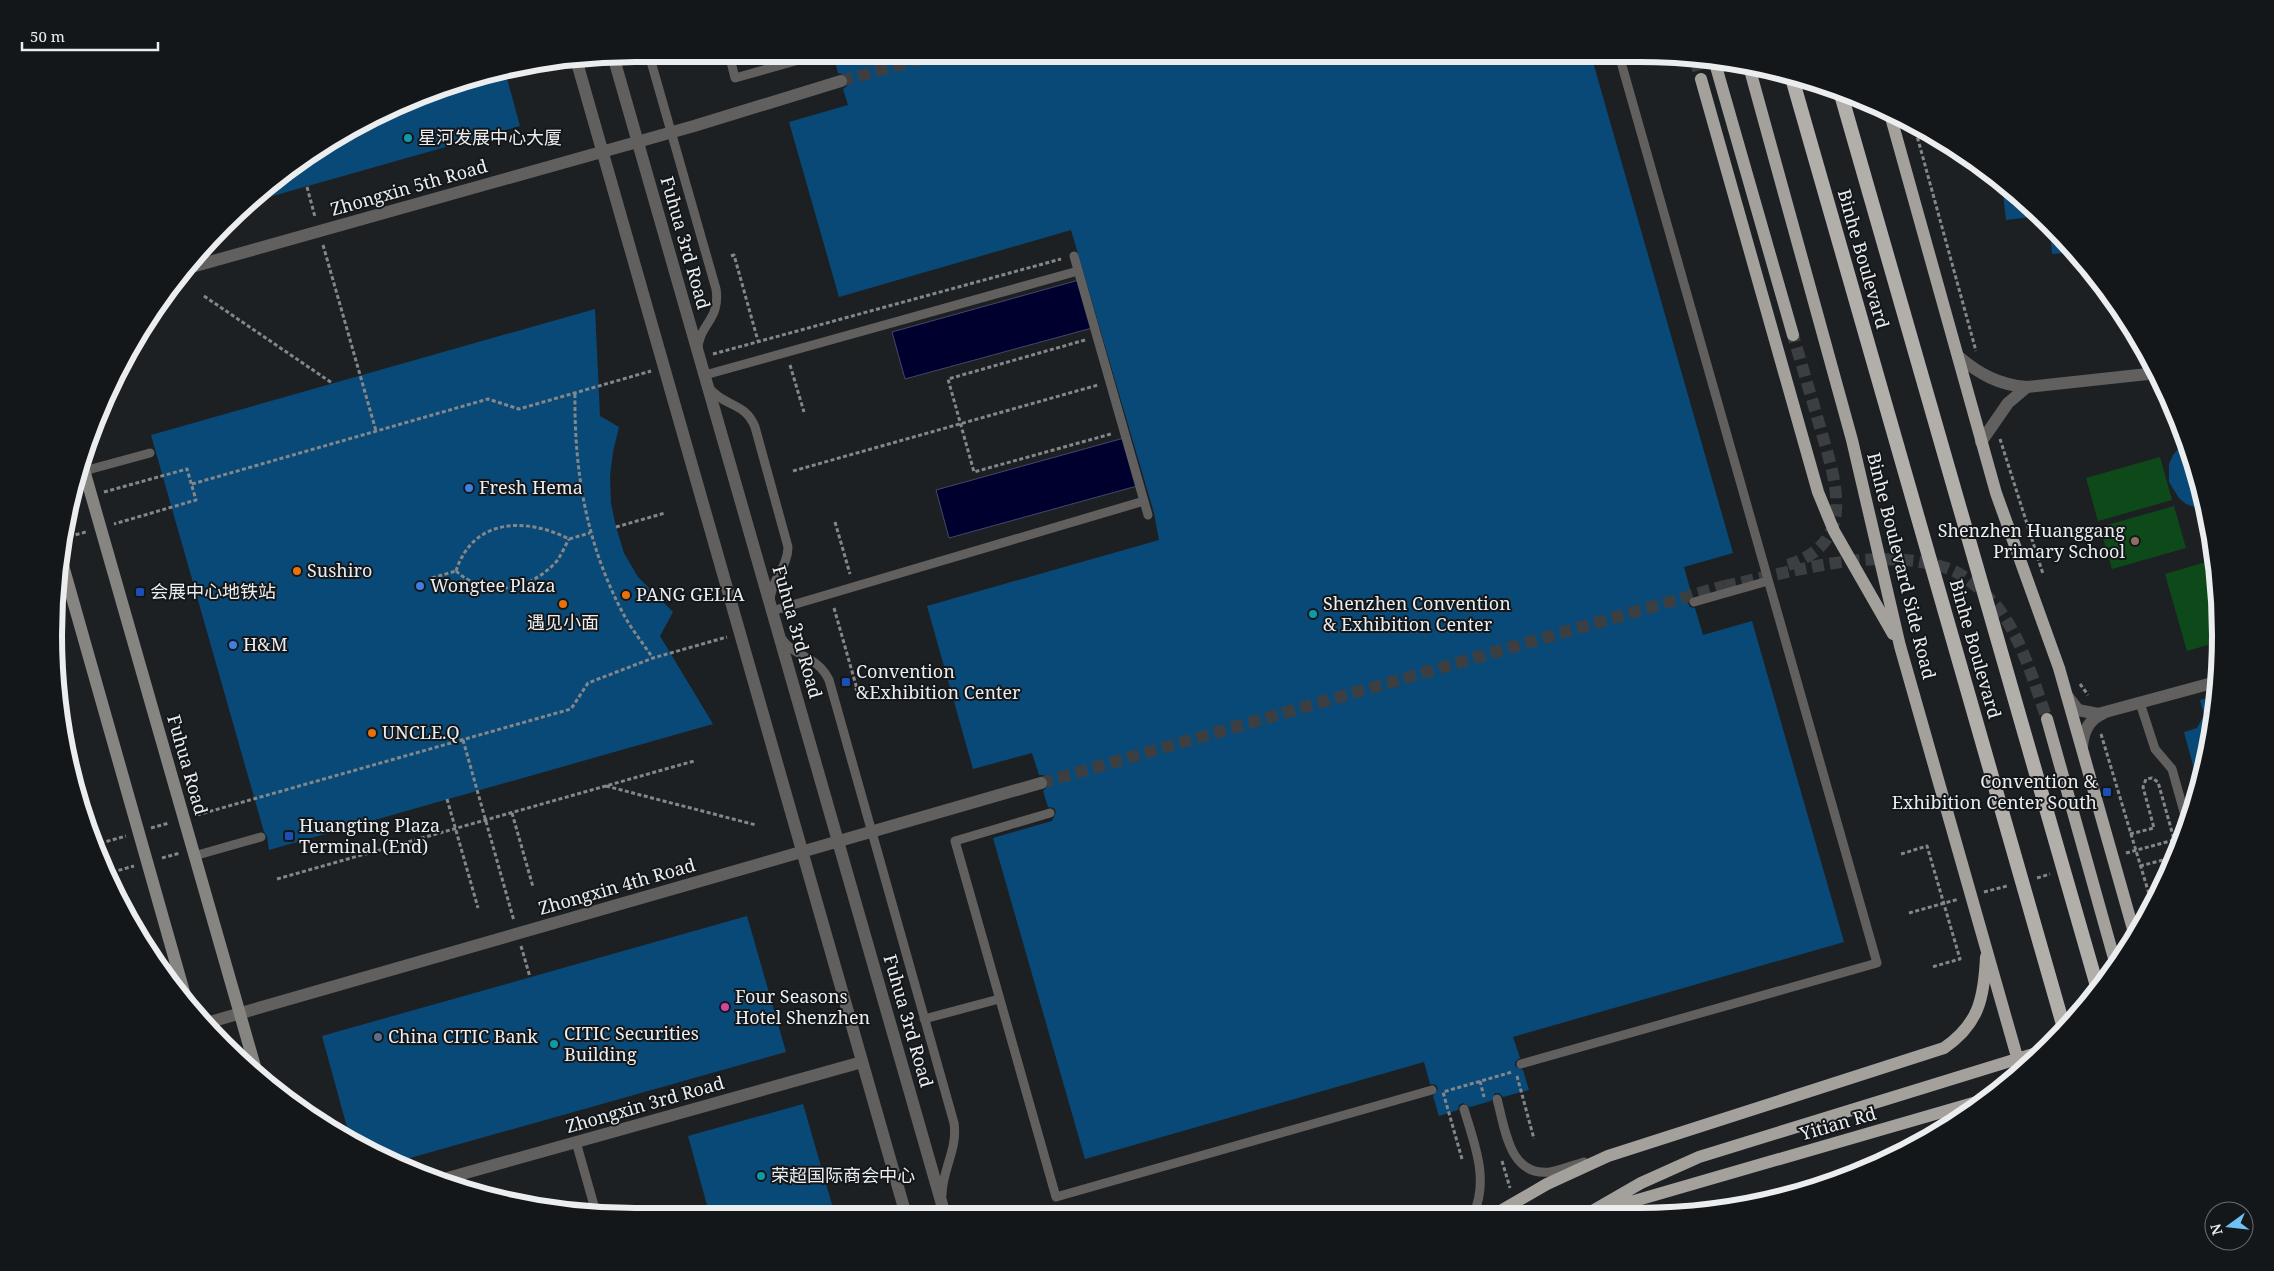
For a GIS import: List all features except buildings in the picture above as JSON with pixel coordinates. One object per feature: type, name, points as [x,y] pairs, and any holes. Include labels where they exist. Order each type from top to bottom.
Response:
[{"type":"highway","name":"Binhe Boulevard","points":[[1794,84],[2062,1021]]},
{"type":"highway","name":"Binhe Boulevard","points":[[1843,100],[2095,981]]},
{"type":"main road","points":[[1716,68],[1793,335]]},
{"type":"main road","name":"Binhe Boulevard Side Road","points":[[1751,74],[1852,440],[1900,646],[2019,1063]]},
{"type":"main road","points":[[1701,79],[1818,492],[1834,531],[1900,646]]},
{"type":"main road","points":[[1892,122],[1996,493],[2067,696],[2132,926]]},
{"type":"main road","name":"Fuhua Road","points":[[85,476],[254,1062]]},
{"type":"main road","points":[[66,575],[182,985]]},
{"type":"main road","points":[[2047,719],[2113,956]]},
{"type":"main road","points":[[2130,916],[2136,921]]},
{"type":"main road","points":[[1506,1208],[1547,1184],[1608,1156],[1944,1048],[1963,1034],[1975,1017],[1983,989],[1986,947]]},
{"type":"main road","points":[[1598,1208],[1641,1183],[1699,1157],[2028,1056]]},
{"type":"main road","name":"Yitian Rd","points":[[1611,1208],[1967,1105]]},
{"type":"street","name":"Fuhua 3rd Road","points":[[615,63],[705,353],[707,381],[943,1208]]},
{"type":"street","points":[[578,66],[904,1208]]},
{"type":"street","name":"Zhongxin 5th Road","points":[[199,265],[602,152],[841,81]]},
{"type":"street","points":[[1958,356],[1991,379],[2009,385],[2027,387],[2148,374]]},
{"type":"street","points":[[1981,442],[2008,403],[2027,387]]},
{"type":"street","points":[[2082,747],[2086,729],[2098,716],[2106,712],[2209,684]]},
{"type":"street","points":[[2067,696],[2074,707],[2084,713],[2106,712]]},
{"type":"street","name":"Zhongxin 4th Road","points":[[212,1021],[1041,783]]},
{"type":"street","name":"Zhongxin 3rd Road","points":[[450,1177],[862,1062]]},
{"type":"lane","points":[[651,62],[718,300],[716,310],[700,339],[705,353]]},
{"type":"lane","points":[[731,62],[735,78],[792,62]]},
{"type":"lane","points":[[1521,1064],[1877,963],[1621,62]]},
{"type":"lane","points":[[1074,256],[1148,515]]},
{"type":"lane","points":[[1078,271],[707,381],[716,396],[746,412],[751,418],[757,436],[788,547],[786,562],[772,587],[771,607],[1144,502]]},
{"type":"lane","points":[[88,466],[150,453]]},
{"type":"lane","points":[[1694,602],[1768,581]]},
{"type":"lane","points":[[780,636],[788,646],[820,665],[829,680],[956,1132],[954,1146],[942,1186],[944,1208]]},
{"type":"lane","points":[[2140,703],[2154,749],[2172,769],[2184,811]]},
{"type":"lane","points":[[1050,814],[954,841],[1056,1196],[1432,1090]]},
{"type":"lane","points":[[194,856],[261,837]]},
{"type":"lane","points":[[924,1019],[999,999]]},
{"type":"lane","points":[[1497,1099],[1511,1148],[1518,1161],[1528,1169],[1551,1172],[1608,1156]]},
{"type":"lane","points":[[1464,1109],[1482,1178],[1481,1193],[1476,1208]]},
{"type":"lane","points":[[576,1142],[594,1207]]},
{"type":"path","points":[[1917,135],[1978,356]]},
{"type":"path","points":[[307,187],[317,224]]},
{"type":"path","points":[[323,244],[376,431]]},
{"type":"path","points":[[732,256],[758,341]]},
{"type":"path","points":[[705,353],[758,341],[1074,256]]},
{"type":"path","points":[[204,296],[332,384]]},
{"type":"path","points":[[1081,341],[948,379],[974,472],[1108,434]]},
{"type":"path","points":[[791,366],[804,412]]},
{"type":"path","points":[[192,484],[488,399],[519,409],[654,371]]},
{"type":"path","points":[[793,470],[1094,386]]},
{"type":"path","points":[[575,394],[574,437],[579,485],[590,533],[602,570],[626,618],[653,658]]},
{"type":"path","points":[[98,494],[187,469],[192,484],[196,500],[108,525]]},
{"type":"path","points":[[79,500],[89,497]]},
{"type":"path","points":[[616,528],[665,513]]},
{"type":"path","points":[[835,522],[848,568]]},
{"type":"path","points":[[456,571],[461,554],[487,532],[518,524],[549,529],[570,538],[590,533]]},
{"type":"path","points":[[72,535],[90,530]]},
{"type":"path","points":[[456,571],[468,583],[486,588],[506,588],[532,580],[556,562],[570,538]]},
{"type":"path","points":[[432,578],[456,571]]},
{"type":"path","points":[[834,608],[856,690]]},
{"type":"path","points":[[254,798],[571,709],[588,683],[671,653]]},
{"type":"path","points":[[463,740],[516,930]]},
{"type":"path","points":[[277,880],[694,761]]},
{"type":"path","points":[[2130,834],[2154,828],[2143,787],[2146,780],[2152,778],[2158,782],[2174,839]]},
{"type":"path","points":[[606,786],[756,825]]},
{"type":"path","points":[[448,799],[478,908]]},
{"type":"path","points":[[512,813],[533,887]]},
{"type":"path","points":[[1900,854],[1927,846],[1960,959],[1932,967]]},
{"type":"path","points":[[2140,866],[2163,860],[2164,863]]},
{"type":"path","points":[[1909,913],[1944,904]]},
{"type":"path","points":[[519,940],[530,977]]},
{"type":"path","points":[[1462,1159],[1443,1092],[1480,1081],[1516,1072],[1534,1139]]},
{"type":"path","points":[[1480,1081],[1486,1102]]},
{"type":"green space","points":[[2160,457],[2172,500],[2098,521],[2086,478]]},
{"type":"green space","points":[[2174,506],[2186,548],[2112,569],[2100,527]]},
{"type":"green space","points":[[2207,562],[2212,644],[2187,651],[2165,574]]},
{"type":"water","points":[[1079,280],[1092,328],[905,379],[892,332]]},
{"type":"water","points":[[1124,438],[1137,486],[949,538],[936,490]]},
{"type":"tunnel","points":[[841,81],[910,62]]},
{"type":"tunnel","points":[[1697,66],[1701,79]]},
{"type":"tunnel","points":[[1788,565],[1810,555],[1825,541],[1833,525],[1836,507],[1835,488],[1826,447],[1793,335]]},
{"type":"tunnel","points":[[1724,586],[1795,570],[1866,560],[1915,561],[1938,565],[1952,570],[1970,581],[1982,592],[1998,608],[2006,620],[2021,647],[2047,719]]},
{"type":"tunnel","points":[[1041,783],[1724,586]]},
{"type":"place","name":"星河发展中心大厦","points":[[408,138]]},
{"type":"place","name":"Fresh Hema","points":[[469,488]]},
{"type":"place","name":"Shenzhen Huanggang Primary School","points":[[2135,541]]},
{"type":"place","name":"Sushiro","points":[[297,571]]},
{"type":"place","name":"Wongtee Plaza","points":[[420,586]]},
{"type":"place","name":"会展中心地铁站","points":[[140,592]]},
{"type":"place","name":"PANG GELIA","points":[[626,595]]},
{"type":"place","name":"遇见小面","points":[[563,604]]},
{"type":"place","name":"Shenzhen Convention & Exhibition Center","points":[[1313,614]]},
{"type":"place","name":"H&M","points":[[233,645]]},
{"type":"place","name":"Convention &Exhibition Center","points":[[846,682]]},
{"type":"place","name":"UNCLE.Q","points":[[372,733]]},
{"type":"place","name":"Convention & Exhibition Center South","points":[[2107,792]]},
{"type":"place","name":"Huangting Plaza Terminal (End)","points":[[289,836]]},
{"type":"place","name":"Four Seasons Hotel Shenzhen","points":[[725,1007]]},
{"type":"place","name":"China CITIC Bank","points":[[378,1037]]},
{"type":"place","name":"CITIC Securities Building","points":[[554,1044]]},
{"type":"place","name":"荣超国际商会中心","points":[[761,1176]]}]
